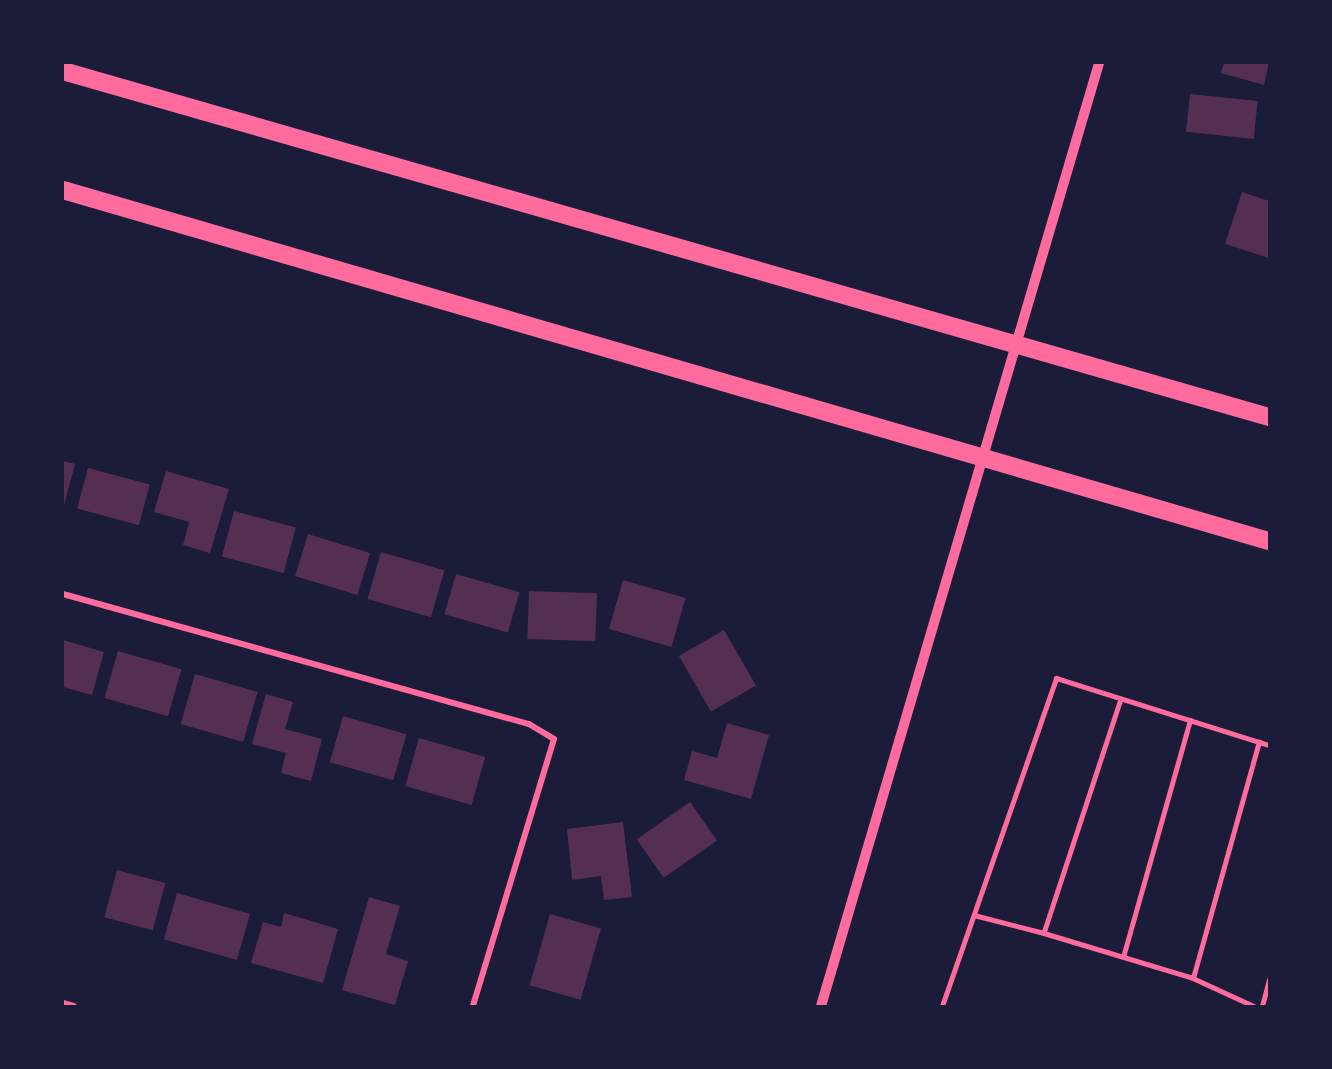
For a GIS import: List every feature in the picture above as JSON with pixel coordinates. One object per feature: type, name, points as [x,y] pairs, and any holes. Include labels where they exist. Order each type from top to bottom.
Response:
[{"type":"highway","points":[[63,71],[1168,386],[1269,417]]},
{"type":"highway","points":[[63,190],[1269,540]]},
{"type":"highway","points":[[1168,386],[1269,410]]},
{"type":"street","points":[[821,1006],[1099,63]]},
{"type":"street","points":[[63,594],[529,724],[554,739],[473,1006]]},
{"type":"street","points":[[63,1003],[74,1006]]},
{"type":"lane","points":[[942,1006],[1056,678],[1269,745]]},
{"type":"lane","points":[[1044,933],[1121,699]]},
{"type":"lane","points":[[1123,957],[1190,720]]},
{"type":"lane","points":[[1193,978],[1259,742]]},
{"type":"lane","points":[[974,915],[1044,933],[1193,978],[1254,1006]]},
{"type":"lane","points":[[1262,1006],[1269,980]]},
{"type":"building","points":[[1224,63],[1269,63],[1264,85],[1221,73]]},
{"type":"building","points":[[1190,94],[1258,101],[1254,139],[1186,132]]},
{"type":"building","points":[[1242,192],[1269,201],[1269,258],[1225,244]]},
{"type":"building","points":[[63,461],[75,464],[64,505],[63,504]]},
{"type":"building","points":[[88,468],[150,485],[139,525],[77,509]]},
{"type":"building","points":[[166,471],[229,489],[210,553],[183,545],[189,522],[154,512]]},
{"type":"building","points":[[234,511],[296,528],[284,573],[222,556]]},
{"type":"building","points":[[308,534],[370,553],[357,595],[295,576]]},
{"type":"building","points":[[381,552],[444,570],[431,617],[367,599]]},
{"type":"building","points":[[456,574],[519,592],[508,633],[444,614]]},
{"type":"building","points":[[623,580],[685,598],[671,647],[609,629]]},
{"type":"building","points":[[529,591],[597,593],[595,641],[527,639]]},
{"type":"building","points":[[724,630],[756,685],[711,711],[679,656]]},
{"type":"building","points":[[63,640],[104,652],[92,695],[63,687]]},
{"type":"building","points":[[118,651],[181,669],[168,716],[104,698]]},
{"type":"building","points":[[195,674],[257,692],[243,742],[181,724]]},
{"type":"building","points":[[266,694],[293,702],[285,729],[322,739],[311,781],[281,773],[286,753],[252,744]]},
{"type":"building","points":[[343,716],[406,734],[393,780],[330,762]]},
{"type":"building","points":[[727,723],[769,735],[751,799],[684,780],[692,751],[717,758]]},
{"type":"building","points":[[419,738],[485,757],[472,805],[405,786]]},
{"type":"building","points":[[690,802],[717,841],[664,878],[637,839]]},
{"type":"building","points":[[623,822],[632,897],[604,900],[601,876],[572,880],[567,829]]},
{"type":"building","points":[[117,870],[165,883],[153,930],[104,917]]},
{"type":"building","points":[[177,893],[250,914],[237,960],[164,939]]},
{"type":"building","points":[[369,897],[400,906],[386,954],[408,961],[395,1005],[342,990]]},
{"type":"building","points":[[284,913],[338,929],[323,983],[251,963],[263,922],[281,927]]},
{"type":"building","points":[[550,914],[601,929],[581,1000],[530,985]]}]
